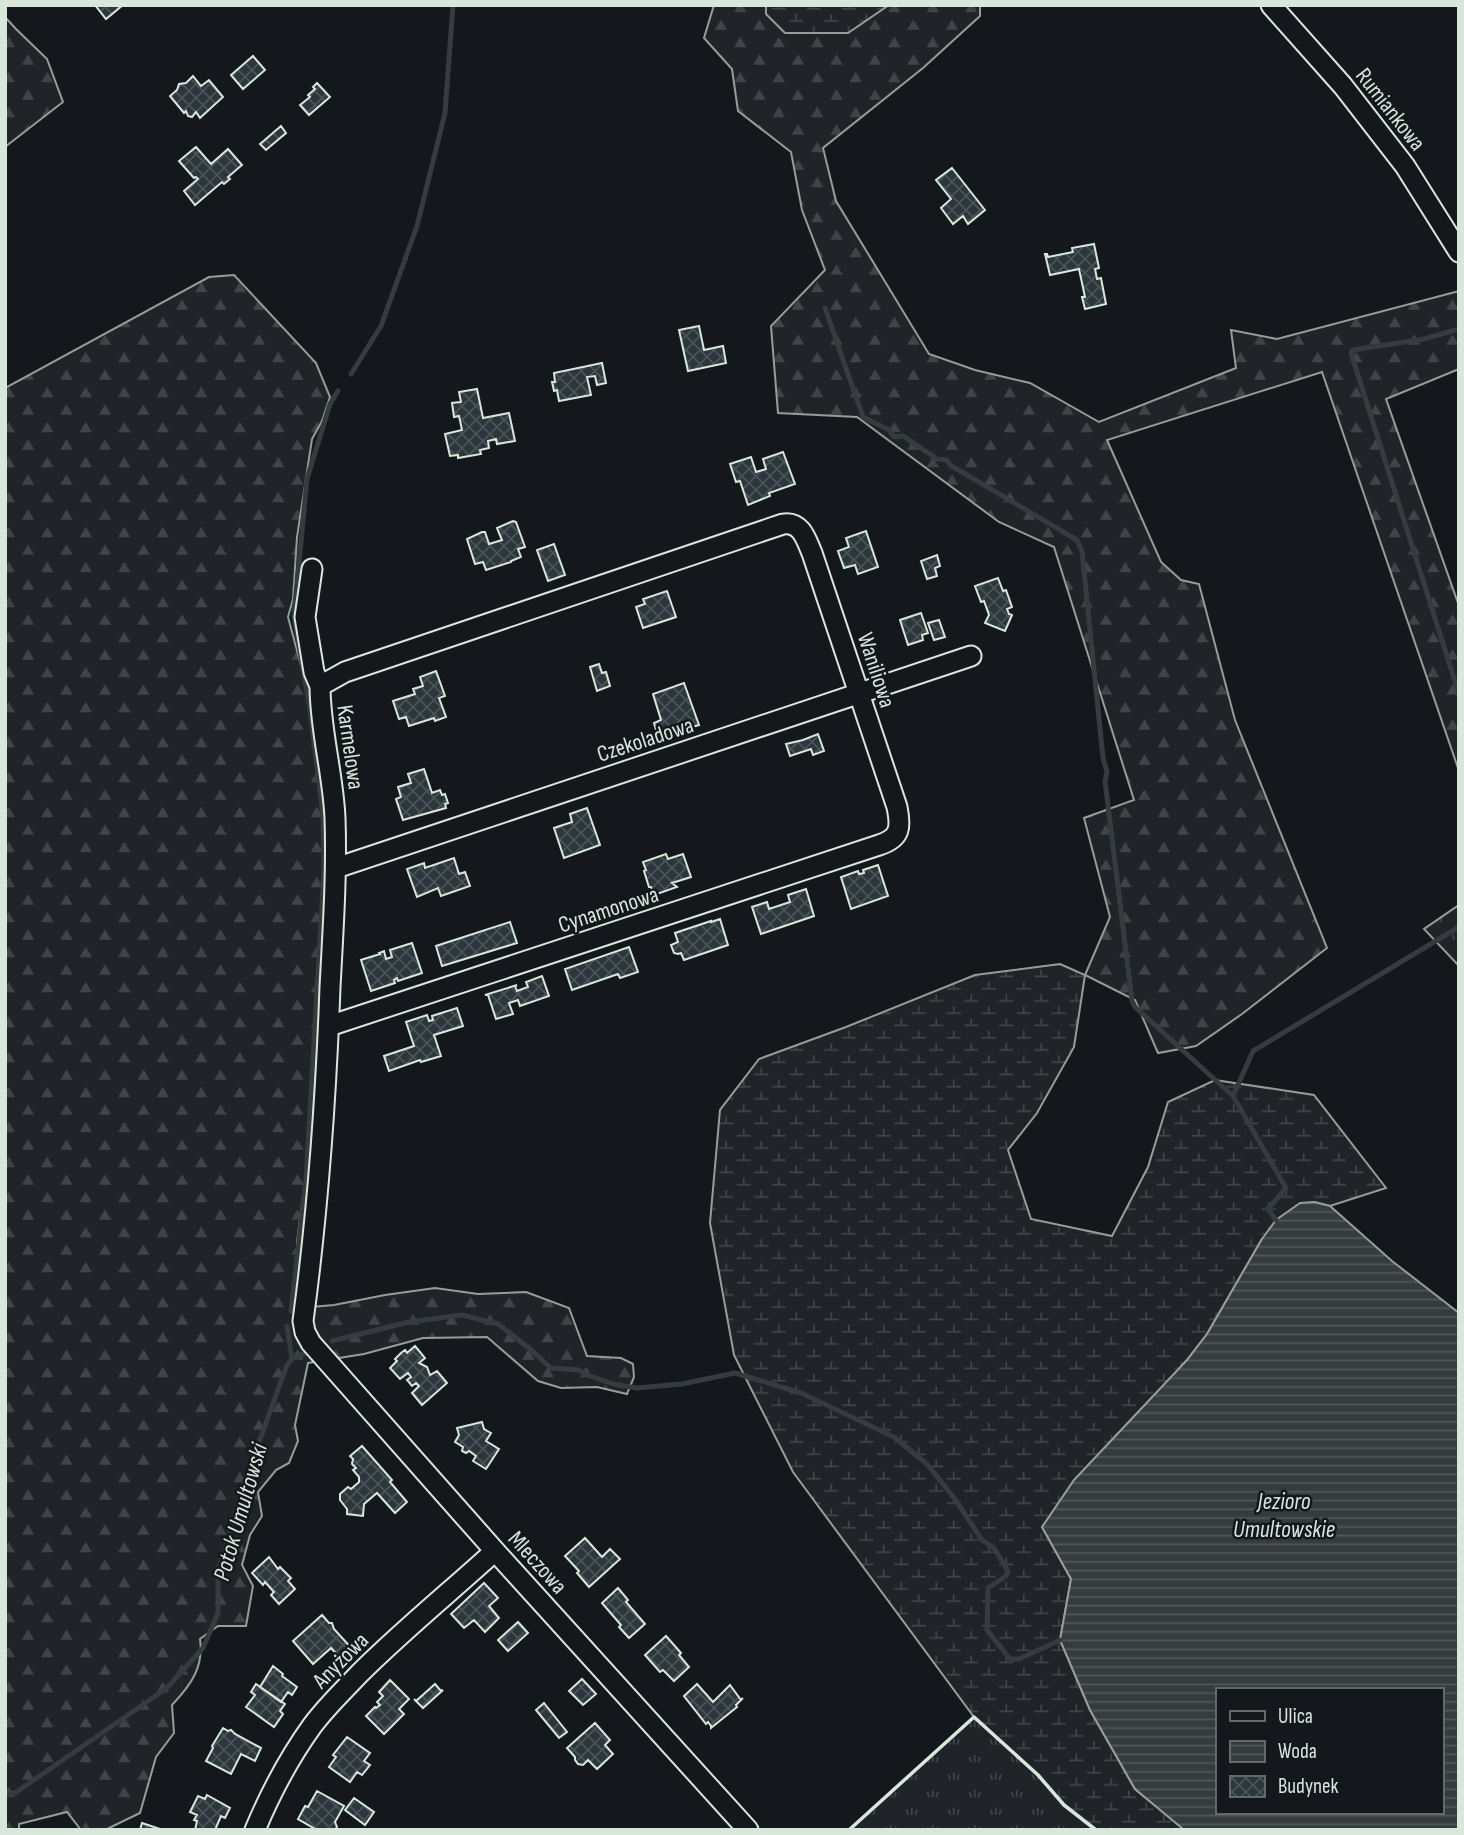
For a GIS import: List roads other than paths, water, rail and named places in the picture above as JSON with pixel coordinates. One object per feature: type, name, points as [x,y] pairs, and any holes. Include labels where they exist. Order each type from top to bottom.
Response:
[{"type":"street","name":"Rumiankowa","points":[[1271,5],[1343,86],[1405,166],[1459,252]]},
{"type":"street","name":"Karmelowa","points":[[303,1321],[315,1226],[329,1026],[335,869],[332,780],[323,727],[320,686],[345,672],[769,528],[790,523],[797,526]]},
{"type":"street","name":"Waniliowa","points":[[797,526],[805,536],[812,553],[860,694],[897,807],[898,831]]},
{"type":"street","points":[[312,569],[304,617],[314,672],[320,686]]},
{"type":"street","name":"Czekoladowa","points":[[335,869],[971,656]]},
{"type":"street","name":"Cynamonowa","points":[[329,1026],[887,843],[898,831]]},
{"type":"street","name":"Mleczowa","points":[[303,1321],[311,1343],[748,1830]]},
{"type":"street","name":"Anyżowa","points":[[254,1830],[297,1749],[332,1701],[382,1651],[495,1551]]},
{"type":"water","name":"Jezioro Umultowskie","points":[[1314,1202],[1330,1206],[1392,1261],[1459,1313],[1459,1830],[1183,1829],[1135,1789],[1090,1710],[1060,1640],[1071,1579],[1042,1527],[1074,1480],[1187,1360],[1207,1334],[1262,1239],[1276,1220],[1300,1203]]},
{"type":"waterway","points":[[351,374],[381,326],[417,226],[445,113],[453,5]]},
{"type":"waterway","points":[[825,308],[863,417],[889,430],[894,437],[903,436],[937,459],[947,460],[950,465],[1077,540],[1082,551],[1103,758],[1107,772],[1105,781],[1132,1001],[1135,1007],[1233,1096]]},
{"type":"waterway","points":[[1459,329],[1424,339],[1353,350],[1351,353],[1459,694]]},
{"type":"waterway","points":[[291,1311],[306,1180],[324,871],[323,815],[310,710],[294,616],[307,479],[330,404],[338,391]]},
{"type":"waterway","points":[[1276,1220],[1268,1209],[1286,1188],[1233,1096],[1253,1051],[1459,927]]},
{"type":"waterway","name":"Potok Umultowski","points":[[332,1341],[409,1322],[462,1315],[498,1324],[551,1368],[579,1370],[613,1384],[637,1388],[682,1384],[735,1373],[801,1393],[894,1437],[927,1464],[955,1499],[982,1540],[994,1548],[1008,1571],[1006,1576],[988,1588],[987,1630],[1010,1659],[1019,1659],[1060,1640]]},
{"type":"waterway","points":[[287,1326],[292,1359]]},
{"type":"waterway","name":"Potok Umultowski","points":[[5,1795],[15,1793],[167,1688],[203,1648],[218,1613],[218,1573],[246,1478],[287,1365],[292,1359],[310,1351]]}]
